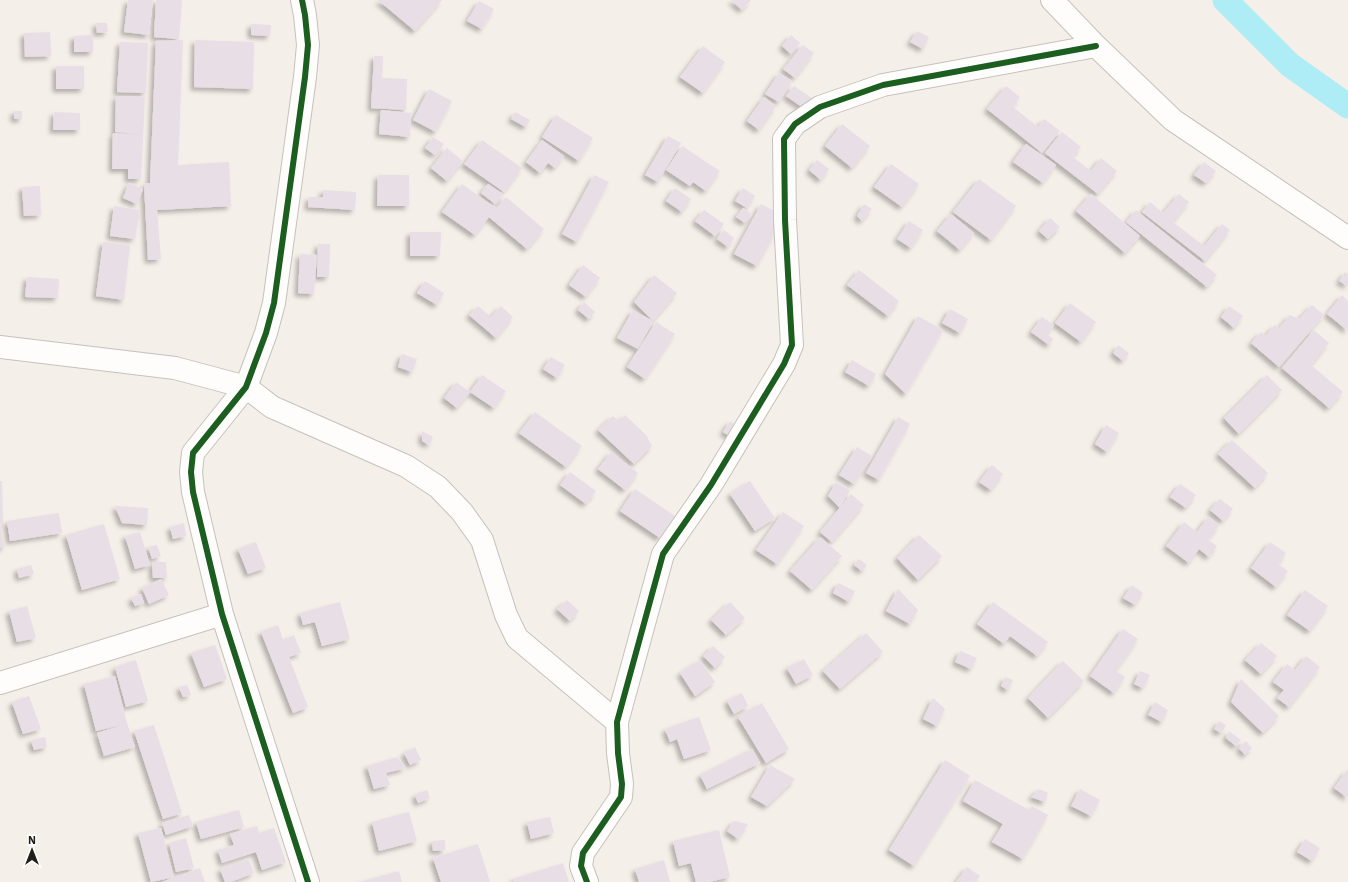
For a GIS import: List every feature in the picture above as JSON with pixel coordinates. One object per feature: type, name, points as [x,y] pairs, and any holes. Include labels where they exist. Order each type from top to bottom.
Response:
[{"type":"street","points":[[302,0],[308,45],[305,77],[274,303],[266,333],[246,386],[193,453],[191,472],[193,492],[222,614],[308,882]]},
{"type":"street","points":[[1052,0],[1096,46],[1173,120],[1348,238]]},
{"type":"street","points":[[587,882],[581,866],[583,853],[621,797],[622,784],[618,753],[617,722],[663,554],[711,485],[784,364],[792,344],[785,220],[784,139],[795,124],[820,107],[883,85],[1096,46]]},
{"type":"street","points":[[0,347],[175,368],[246,386],[272,407],[406,466],[438,487],[462,512],[482,540],[506,615],[517,638],[617,722]]},
{"type":"street","points":[[0,683],[222,614]]},
{"type":"building","points":[[128,0],[153,0],[149,35],[124,32]]},
{"type":"building","points":[[156,0],[182,0],[179,39],[154,37]]},
{"type":"building","points":[[378,0],[442,0],[415,31]]},
{"type":"building","points":[[731,0],[751,0],[742,10]]},
{"type":"building","points":[[479,1],[494,9],[482,29],[467,21]]},
{"type":"building","points":[[96,23],[107,23],[108,32],[97,33]]},
{"type":"building","points":[[251,24],[271,25],[270,36],[251,35]]},
{"type":"building","points":[[917,31],[929,37],[923,49],[910,42]]},
{"type":"building","points":[[50,32],[51,56],[25,57],[24,33]]},
{"type":"building","points":[[93,35],[93,52],[74,52],[74,36]]},
{"type":"building","points":[[791,35],[800,43],[791,54],[782,46]]},
{"type":"building","points":[[183,40],[178,165],[229,162],[231,206],[157,210],[161,259],[148,260],[144,184],[150,183],[156,41]]},
{"type":"building","points":[[195,40],[254,42],[253,89],[194,87]]},
{"type":"building","points":[[120,42],[148,43],[146,93],[117,92]]},
{"type":"building","points":[[803,45],[814,53],[795,78],[783,69]]},
{"type":"building","points":[[703,46],[725,62],[703,93],[680,77]]},
{"type":"building","points":[[374,56],[383,56],[382,78],[407,79],[406,110],[371,108]]},
{"type":"building","points":[[56,66],[84,66],[84,89],[56,89]]},
{"type":"building","points":[[779,73],[792,81],[779,102],[765,94]]},
{"type":"building","points":[[794,86],[816,101],[809,112],[786,96]]},
{"type":"building","points":[[1006,86],[1020,97],[1013,107],[1038,127],[1044,119],[1060,131],[1042,153],[987,109]]},
{"type":"building","points":[[429,89],[452,101],[436,132],[413,120]]},
{"type":"building","points":[[116,96],[145,97],[141,179],[128,179],[128,169],[112,169],[113,133],[136,134],[115,132]]},
{"type":"building","points":[[764,97],[776,106],[759,130],[747,121]]},
{"type":"building","points":[[381,110],[411,113],[410,137],[379,134]]},
{"type":"building","points":[[14,111],[22,111],[22,119],[14,119]]},
{"type":"building","points":[[54,112],[80,113],[80,130],[53,130]]},
{"type":"building","points":[[515,112],[530,120],[526,127],[511,119]]},
{"type":"building","points":[[556,115],[593,138],[579,161],[542,137]]},
{"type":"building","points":[[842,124],[870,146],[852,168],[825,146]]},
{"type":"building","points":[[1062,132],[1081,147],[1073,157],[1091,171],[1101,158],[1117,171],[1098,194],[1045,153]]},
{"type":"building","points":[[668,136],[681,143],[658,182],[645,175]]},
{"type":"building","points":[[433,137],[444,144],[435,155],[425,148]]},
{"type":"building","points":[[482,140],[522,168],[504,192],[464,164]]},
{"type":"building","points":[[542,140],[564,156],[555,168],[548,163],[540,173],[526,162]]},
{"type":"building","points":[[1026,144],[1056,165],[1043,183],[1013,162]]},
{"type":"building","points":[[682,146],[720,171],[706,191],[693,182],[690,186],[666,170]]},
{"type":"building","points":[[447,148],[463,161],[447,181],[431,168]]},
{"type":"building","points":[[817,160],[829,169],[821,180],[809,170]]},
{"type":"building","points":[[1204,162],[1216,171],[1206,183],[1194,175]]},
{"type":"building","points":[[891,164],[919,184],[902,207],[874,187]]},
{"type":"building","points":[[378,175],[409,175],[409,206],[377,206]]},
{"type":"building","points":[[594,175],[609,182],[577,242],[562,234]]},
{"type":"building","points":[[979,179],[1016,206],[991,240],[953,212]]},
{"type":"building","points":[[129,183],[143,189],[137,204],[123,198]]},
{"type":"building","points":[[462,184],[496,208],[475,235],[442,212]]},
{"type":"building","points":[[488,184],[503,194],[495,204],[481,193]]},
{"type":"building","points":[[40,186],[41,215],[24,216],[22,187]]},
{"type":"building","points":[[675,188],[691,199],[682,212],[666,201]]},
{"type":"building","points":[[743,188],[755,196],[747,208],[735,201]]},
{"type":"building","points":[[323,190],[356,192],[355,210],[308,207],[309,197],[323,197]]},
{"type":"building","points":[[1091,194],[1140,236],[1125,253],[1076,211]]},
{"type":"building","points":[[1179,194],[1189,202],[1173,222],[1204,246],[1222,224],[1230,230],[1205,261],[1142,212],[1150,202],[1163,213]]},
{"type":"building","points":[[506,197],[544,229],[527,249],[489,217]]},
{"type":"building","points":[[761,204],[784,216],[757,266],[734,254]]},
{"type":"building","points":[[864,204],[872,209],[862,221],[857,216]]},
{"type":"building","points":[[114,206],[140,210],[135,239],[110,236]]},
{"type":"building","points":[[743,208],[752,214],[745,223],[736,217]]},
{"type":"building","points":[[704,210],[724,224],[715,236],[695,221]]},
{"type":"building","points":[[1136,210],[1217,275],[1207,287],[1126,222]]},
{"type":"building","points":[[951,214],[974,233],[960,250],[937,231]]},
{"type":"building","points":[[1050,218],[1060,227],[1048,239],[1039,231]]},
{"type":"building","points":[[909,221],[923,230],[911,248],[897,239]]},
{"type":"building","points":[[724,230],[734,238],[728,247],[717,239]]},
{"type":"building","points":[[410,232],[441,232],[440,256],[410,256]]},
{"type":"building","points":[[103,242],[130,245],[124,300],[96,296]]},
{"type":"building","points":[[318,244],[330,244],[329,277],[317,277]]},
{"type":"building","points":[[300,254],[317,255],[314,294],[298,293]]},
{"type":"building","points":[[583,265],[600,278],[586,297],[569,285]]},
{"type":"building","points":[[859,270],[899,301],[888,316],[847,285]]},
{"type":"building","points":[[1345,272],[1348,274],[1348,286],[1339,281]]},
{"type":"building","points":[[654,275],[677,293],[653,321],[634,302]]},
{"type":"building","points":[[27,277],[59,279],[58,298],[25,297]]},
{"type":"building","points":[[425,281],[444,293],[437,305],[417,293]]},
{"type":"building","points":[[1342,295],[1348,301],[1348,331],[1327,314]]},
{"type":"building","points":[[584,302],[595,312],[589,319],[578,310]]},
{"type":"building","points":[[1070,303],[1096,322],[1081,342],[1055,323]]},
{"type":"building","points":[[1312,305],[1324,315],[1279,367],[1251,343],[1261,332],[1265,336],[1275,325],[1279,328],[1290,315],[1299,319]]},
{"type":"building","points":[[478,306],[491,317],[501,306],[513,317],[496,338],[469,315]]},
{"type":"building","points":[[1229,306],[1243,316],[1234,328],[1221,317]]},
{"type":"building","points":[[950,309],[968,319],[960,333],[942,323]]},
{"type":"building","points":[[633,310],[653,321],[638,349],[617,338]]},
{"type":"building","points":[[918,316],[943,330],[906,394],[885,374]]},
{"type":"building","points":[[1042,317],[1054,325],[1047,334],[1053,339],[1049,345],[1031,332]]},
{"type":"building","points":[[656,322],[675,334],[645,379],[627,367]]},
{"type":"building","points":[[1314,330],[1329,343],[1311,365],[1343,392],[1329,408],[1282,368]]},
{"type":"building","points":[[1118,345],[1129,353],[1123,361],[1113,353]]},
{"type":"building","points":[[402,354],[417,359],[412,372],[398,367]]},
{"type":"building","points":[[551,357],[565,365],[557,378],[543,369]]},
{"type":"building","points":[[852,360],[876,374],[869,386],[845,372]]},
{"type":"building","points":[[482,375],[506,391],[494,408],[470,392]]},
{"type":"building","points":[[1267,375],[1282,390],[1239,434],[1224,418]]},
{"type":"building","points":[[456,382],[470,392],[457,408],[444,398]]},
{"type":"building","points":[[535,412],[582,446],[566,467],[519,433]]},
{"type":"building","points":[[625,415],[646,435],[652,446],[634,464],[598,430],[613,416],[619,421]]},
{"type":"building","points":[[898,417],[910,424],[879,480],[866,473]]},
{"type":"building","points":[[730,421],[742,429],[734,439],[723,432]]},
{"type":"building","points":[[1106,425],[1119,433],[1107,452],[1095,444]]},
{"type":"building","points":[[422,431],[433,437],[429,445],[422,441]]},
{"type":"building","points":[[1232,440],[1268,473],[1255,488],[1218,454]]},
{"type":"building","points":[[857,447],[872,456],[854,484],[839,475]]},
{"type":"building","points":[[611,452],[638,473],[625,490],[598,469]]},
{"type":"building","points":[[992,465],[1003,474],[991,490],[979,482]]},
{"type":"building","points":[[570,472],[596,491],[586,504],[560,485]]},
{"type":"building","points":[[0,481],[2,481],[3,523],[0,523]]},
{"type":"building","points":[[750,481],[775,518],[755,531],[730,494]]},
{"type":"building","points":[[836,482],[850,490],[840,508],[828,496]]},
{"type":"building","points":[[1180,484],[1196,495],[1186,508],[1170,497]]},
{"type":"building","points":[[635,489],[675,516],[660,538],[620,511]]},
{"type":"building","points":[[851,494],[864,505],[832,542],[820,532]]},
{"type":"building","points":[[1220,499],[1233,509],[1223,521],[1210,510]]},
{"type":"building","points":[[115,506],[148,508],[147,525],[122,523]]},
{"type":"building","points":[[783,512],[804,526],[777,564],[756,550]]},
{"type":"building","points":[[59,513],[62,533],[10,541],[7,521]]},
{"type":"building","points":[[1208,517],[1219,525],[1208,540],[1217,546],[1209,557],[1199,549],[1189,563],[1166,546],[1184,522],[1197,532]]},
{"type":"building","points":[[0,523],[5,547],[0,548]]},
{"type":"building","points":[[184,523],[186,536],[173,539],[170,527]]},
{"type":"building","points":[[104,524],[120,579],[82,590],[66,535]]},
{"type":"building","points":[[140,532],[150,565],[135,569],[125,536]]},
{"type":"building","points":[[919,535],[942,556],[918,580],[897,558]]},
{"type":"building","points":[[820,537],[842,556],[812,590],[790,571]]},
{"type":"building","points":[[256,542],[266,568],[248,574],[238,549]]},
{"type":"building","points":[[1270,542],[1286,553],[1278,564],[1288,571],[1276,587],[1251,568]]},
{"type":"building","points":[[157,545],[161,556],[152,559],[148,547]]},
{"type":"building","points":[[859,559],[867,565],[862,571],[854,565]]},
{"type":"building","points":[[152,562],[166,562],[167,578],[153,578]]},
{"type":"building","points":[[31,565],[34,574],[19,578],[17,569]]},
{"type":"building","points":[[161,579],[169,595],[149,604],[142,588]]},
{"type":"building","points":[[838,583],[855,591],[849,602],[833,593]]},
{"type":"building","points":[[1132,585],[1143,593],[1135,605],[1123,598]]},
{"type":"building","points":[[898,589],[918,610],[910,624],[886,611]]},
{"type":"building","points":[[1305,590],[1328,606],[1310,631],[1287,615]]},
{"type":"building","points":[[141,594],[144,603],[135,606],[131,598]]},
{"type":"building","points":[[567,600],[579,611],[570,621],[557,609]]},
{"type":"building","points":[[340,602],[350,639],[322,646],[315,622],[303,625],[300,613]]},
{"type":"building","points":[[730,602],[745,618],[726,635],[711,620]]},
{"type":"building","points":[[993,602],[1048,642],[1037,656],[1010,636],[1004,644],[977,624]]},
{"type":"building","points":[[27,606],[36,638],[17,642],[9,611]]},
{"type":"building","points":[[278,625],[283,640],[294,635],[301,653],[289,657],[308,707],[293,713],[261,632]]},
{"type":"building","points":[[1123,629],[1138,639],[1116,671],[1125,677],[1114,693],[1090,676]]},
{"type":"building","points":[[866,633],[883,652],[840,689],[823,671]]},
{"type":"building","points":[[1261,643],[1277,656],[1261,674],[1245,660]]},
{"type":"building","points":[[215,645],[227,679],[204,687],[191,653]]},
{"type":"building","points":[[713,646],[725,657],[715,668],[703,656]]},
{"type":"building","points":[[960,651],[977,658],[971,669],[955,662]]},
{"type":"building","points":[[1306,656],[1320,667],[1289,707],[1277,698],[1284,690],[1273,682],[1287,664],[1295,670]]},
{"type":"building","points":[[804,659],[813,675],[796,684],[787,668]]},
{"type":"building","points":[[136,660],[148,701],[126,707],[115,667]]},
{"type":"building","points":[[700,660],[715,682],[695,696],[680,673]]},
{"type":"building","points":[[1063,661],[1084,681],[1048,718],[1028,698]]},
{"type":"building","points":[[1140,671],[1150,675],[1143,688],[1134,684]]},
{"type":"building","points":[[115,676],[135,747],[104,756],[97,733],[122,725],[96,731],[84,684]]},
{"type":"building","points":[[1005,677],[1013,680],[1008,690],[1001,686]]},
{"type":"building","points":[[1241,679],[1279,716],[1263,733],[1231,702]]},
{"type":"building","points":[[187,685],[191,695],[183,697],[179,687]]},
{"type":"building","points":[[742,693],[748,706],[734,714],[727,701]]},
{"type":"building","points":[[29,696],[41,729],[23,734],[12,702]]},
{"type":"building","points":[[933,698],[945,709],[937,726],[923,719]]},
{"type":"building","points":[[1155,702],[1168,710],[1162,722],[1148,715]]},
{"type":"building","points":[[762,703],[789,749],[766,763],[738,717]]},
{"type":"building","points":[[699,717],[711,750],[684,759],[677,739],[670,742],[665,729]]},
{"type":"building","points":[[1219,721],[1226,725],[1221,733],[1214,729]]},
{"type":"building","points":[[154,725],[182,813],[163,819],[134,731]]},
{"type":"building","points":[[1229,731],[1241,740],[1236,746],[1226,738]]},
{"type":"building","points":[[45,737],[47,747],[34,750],[31,740]]},
{"type":"building","points":[[1246,741],[1252,748],[1245,755],[1239,748]]},
{"type":"building","points":[[415,747],[421,760],[410,765],[404,753]]},
{"type":"building","points":[[752,749],[760,763],[707,789],[700,775]]},
{"type":"building","points":[[397,757],[406,768],[386,773],[390,785],[374,789],[367,766]]},
{"type":"building","points":[[945,760],[970,776],[914,866],[889,850]]},
{"type":"building","points":[[770,765],[795,779],[767,806],[751,797]]},
{"type":"building","points":[[1348,769],[1348,798],[1334,788]]},
{"type":"building","points":[[975,780],[1029,810],[1032,806],[1048,815],[1023,859],[992,842],[1003,824],[963,801]]},
{"type":"building","points":[[1039,789],[1048,793],[1045,802],[1031,797]]},
{"type":"building","points":[[1080,789],[1100,800],[1091,816],[1071,806]]},
{"type":"building","points":[[427,790],[430,798],[418,803],[415,795]]},
{"type":"building","points":[[239,810],[244,827],[201,839],[196,822]]},
{"type":"building","points":[[409,812],[417,841],[379,851],[372,822]]},
{"type":"building","points":[[189,815],[193,826],[166,835],[162,823]]},
{"type":"building","points":[[550,817],[554,833],[531,839],[527,822]]},
{"type":"building","points":[[734,821],[748,824],[738,839],[727,831]]},
{"type":"building","points":[[257,826],[259,833],[274,828],[286,862],[262,870],[256,852],[222,863],[218,850],[234,845],[230,834]]},
{"type":"building","points":[[161,828],[174,877],[151,882],[138,833]]},
{"type":"building","points":[[719,830],[730,877],[709,882],[696,882],[691,863],[679,866],[673,841]]},
{"type":"building","points":[[186,838],[194,868],[176,872],[169,843]]},
{"type":"building","points":[[1305,839],[1320,848],[1312,861],[1297,852]]},
{"type":"building","points":[[445,840],[445,850],[433,851],[432,841]]},
{"type":"building","points":[[478,844],[490,882],[441,882],[433,858]]},
{"type":"building","points":[[248,859],[254,873],[231,882],[225,882],[220,869]]},
{"type":"building","points":[[664,860],[670,882],[639,882],[635,869]]},
{"type":"building","points":[[563,863],[569,882],[514,882],[513,879]]},
{"type":"building","points":[[967,867],[980,876],[975,882],[956,882]]},
{"type":"building","points":[[200,868],[205,882],[162,882]]},
{"type":"building","points":[[399,871],[402,882],[359,882]]},
{"type":"waterway","points":[[1225,0],[1290,65],[1348,106]]},
{"type":"cycle path","points":[[302,0],[308,45],[305,77],[274,303],[266,333],[246,387],[193,453],[191,472],[193,492],[222,614],[308,882]]},
{"type":"cycle path","points":[[587,882],[581,866],[583,853],[621,797],[622,784],[618,753],[617,722],[663,554],[711,485],[784,364],[792,345],[785,220],[784,139],[795,124],[820,107],[883,85],[1096,46]]}]
